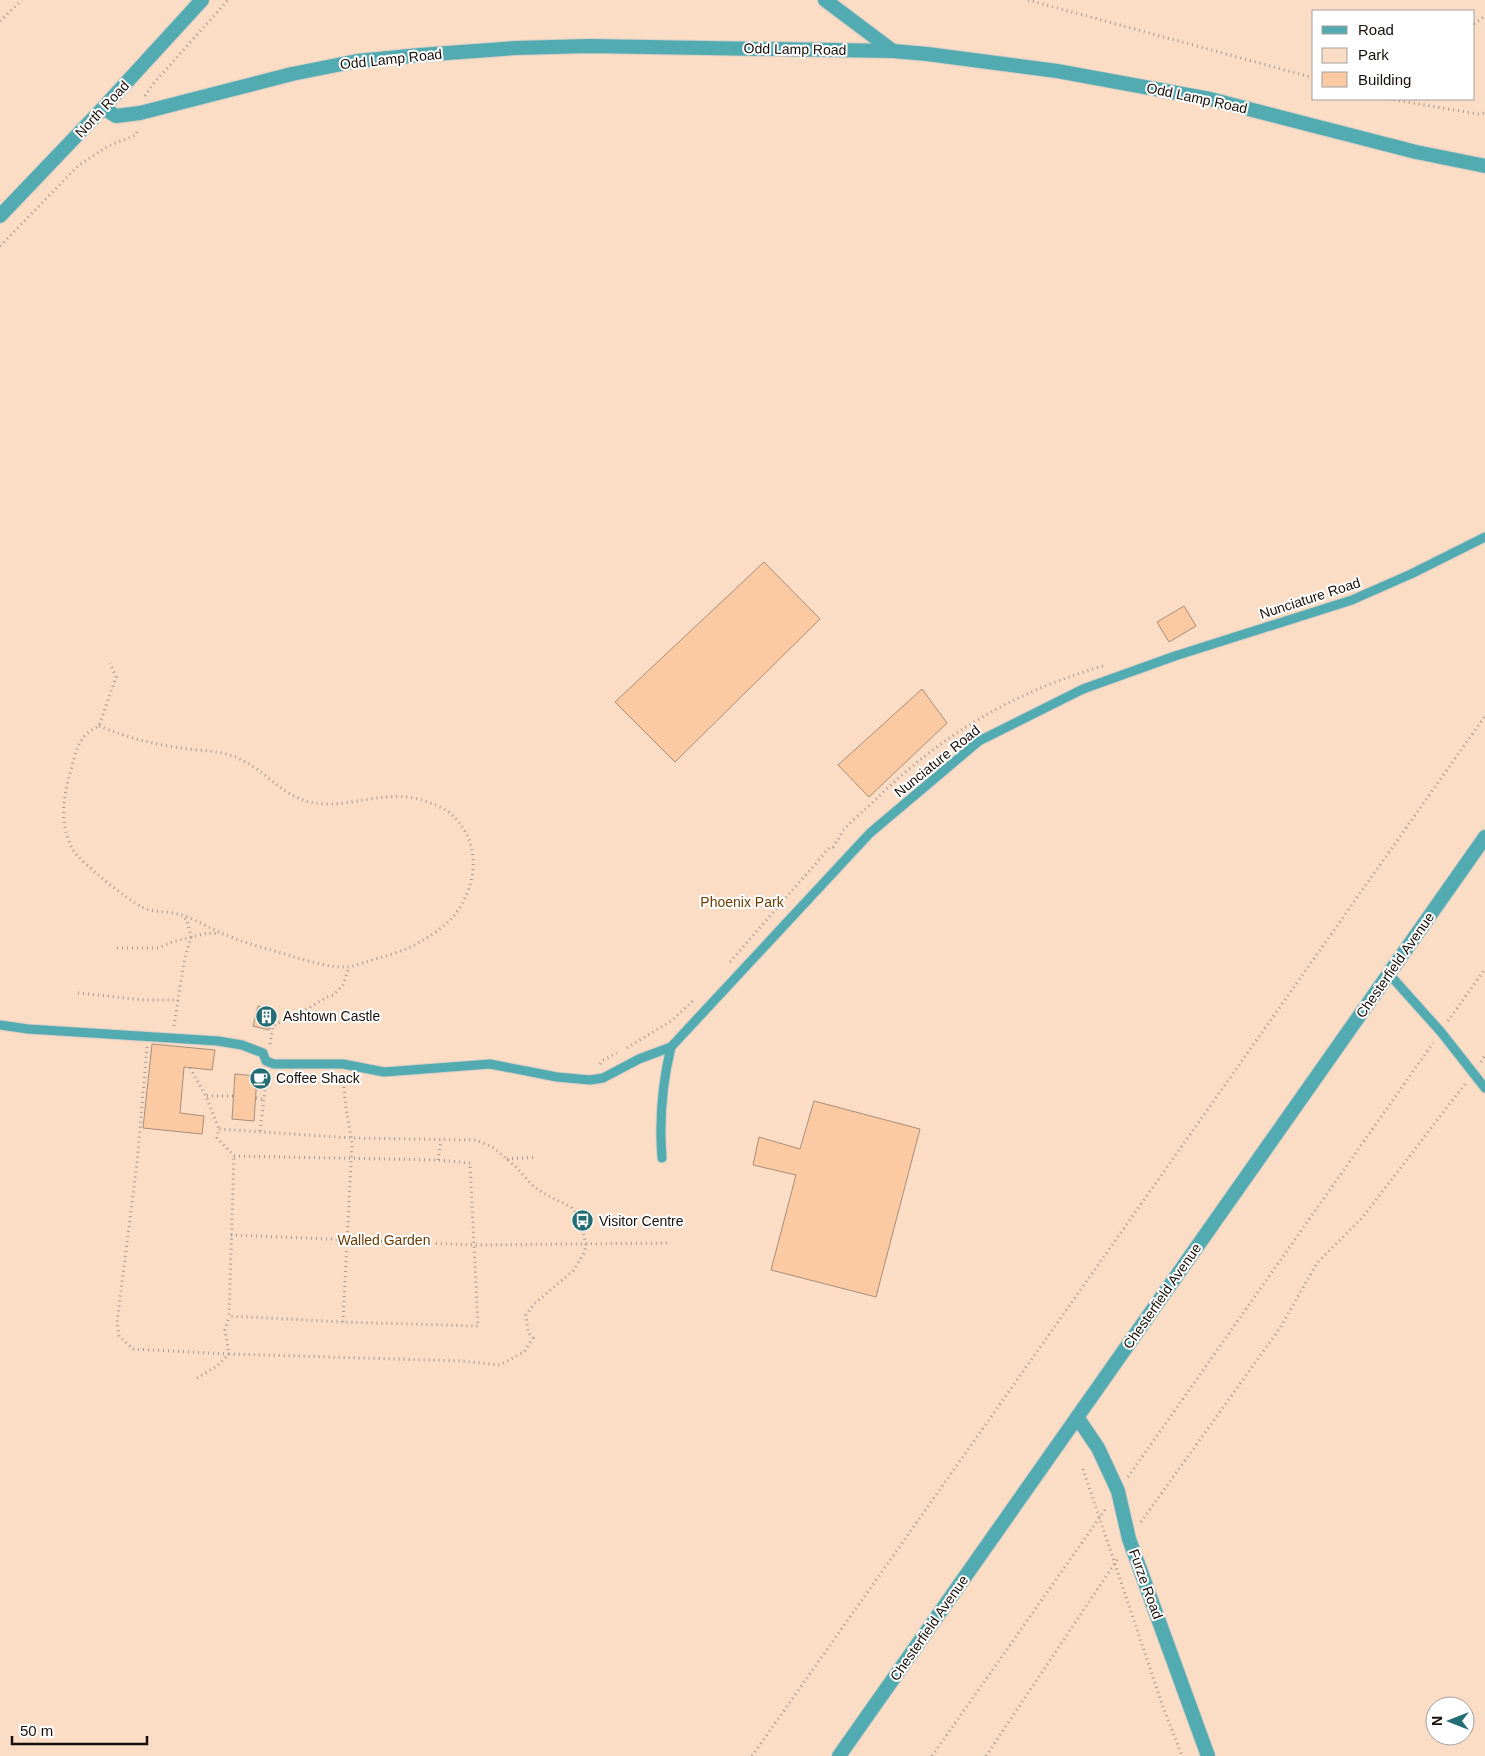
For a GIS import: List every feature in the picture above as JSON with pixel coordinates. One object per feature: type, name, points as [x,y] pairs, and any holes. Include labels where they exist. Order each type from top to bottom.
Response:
[{"type":"street","name":"North Road","points":[[0,216],[193,12],[202,0]]},
{"type":"street","points":[[825,0],[893,51]]},
{"type":"street","name":"Odd Lamp Road","points":[[103,108],[116,116],[140,113],[292,74],[357,61],[516,48],[589,46],[893,51],[1057,71],[1210,100],[1416,152],[1485,166]]},
{"type":"street","name":"Chesterfield Avenue","points":[[839,1756],[1485,837]]},
{"type":"street","name":"Furze Road","points":[[1077,1417],[1098,1448],[1118,1491],[1129,1539],[1208,1756]]},
{"type":"lane","name":"Nunciature Road","points":[[662,1158],[660,1111],[664,1076],[671,1047],[870,833],[979,741],[1083,689],[1175,656],[1352,600],[1485,538]]},
{"type":"lane","points":[[1389,974],[1440,1032],[1485,1088]]},
{"type":"lane","points":[[0,1025],[28,1029],[218,1041],[242,1045],[263,1053],[266,1061],[274,1064],[342,1064],[384,1072],[490,1064],[557,1077],[590,1080],[603,1078],[639,1059],[671,1047]]},
{"type":"path","points":[[0,21],[22,0]]},
{"type":"path","points":[[144,100],[147,91],[228,0]]},
{"type":"path","points":[[1028,0],[1312,77]]},
{"type":"path","points":[[1395,100],[1478,114],[1485,113]]},
{"type":"path","points":[[0,246],[79,165],[108,146],[136,135],[139,124]]},
{"type":"path","points":[[99,726],[123,736],[151,744],[220,753],[241,758],[280,788],[309,802],[328,804],[391,796],[408,797],[444,809],[459,820],[468,835],[474,852],[472,877],[468,892],[454,917],[441,930],[410,948],[349,967],[312,962],[246,943],[178,914],[143,908],[95,872],[74,851],[63,820],[66,790],[78,744],[91,730],[99,726],[116,677],[110,663]]},
{"type":"path","points":[[752,1756],[1485,716]]},
{"type":"path","points":[[172,1038],[191,937],[187,920],[178,914]]},
{"type":"path","points":[[117,948],[158,948],[172,942],[208,933],[223,934]]},
{"type":"path","points":[[327,997],[334,995],[343,985],[349,967]]},
{"type":"path","points":[[932,1756],[1485,968]]},
{"type":"path","points":[[78,993],[144,1000],[178,1000]]},
{"type":"path","points":[[148,1037],[136,1163],[117,1322],[119,1336],[133,1349],[462,1361],[500,1365],[524,1352],[533,1338],[528,1332],[526,1315],[534,1304],[574,1270],[584,1253],[586,1245],[580,1218],[571,1207],[542,1193],[494,1148],[476,1140],[352,1138],[219,1129]]},
{"type":"path","points":[[986,1756],[1115,1563],[1129,1539],[1280,1328],[1318,1264],[1362,1218],[1485,1056]]},
{"type":"path","points":[[342,1064],[346,1108],[352,1138],[343,1322]]},
{"type":"path","points":[[190,1068],[206,1096],[219,1129],[217,1138],[234,1156],[229,1316],[226,1330],[229,1354]]},
{"type":"path","points":[[206,1096],[234,1096]]},
{"type":"path","points":[[256,1098],[264,1100]]},
{"type":"path","points":[[438,1160],[441,1140]]},
{"type":"path","points":[[229,1316],[478,1326],[476,1245],[470,1163],[438,1160],[234,1156]]},
{"type":"path","points":[[507,1159],[537,1157]]},
{"type":"path","points":[[232,1235],[476,1245],[671,1243]]},
{"type":"path","points":[[197,1378],[217,1366],[229,1354]]},
{"type":"path","points":[[1083,1469],[1182,1756]]},
{"type":"green space","name":"Phoenix Park","points":[[0,0],[1485,0],[1485,1756],[0,1756]]},
{"type":"building","points":[[764,562],[820,619],[675,762],[615,702]]},
{"type":"building","points":[[1184,606],[1196,626],[1169,642],[1157,622]]},
{"type":"building","points":[[922,689],[947,723],[869,797],[838,765]]},
{"type":"building","name":"Ashtown Castle","points":[[258,1006],[274,1010],[269,1030],[253,1026]]},
{"type":"building","points":[[152,1044],[215,1050],[212,1070],[184,1067],[180,1113],[204,1116],[202,1134],[143,1128]]},
{"type":"building","points":[[235,1074],[257,1076],[254,1121],[232,1119]]},
{"type":"building","points":[[814,1101],[920,1129],[876,1297],[771,1270],[796,1175],[753,1165],[759,1137],[800,1149]]},
{"type":"place","name":"Ashtown Castle","points":[[267,1016]]},
{"type":"place","name":"Coffee Shack","points":[[260,1078]]},
{"type":"place","name":"Visitor Centre","points":[[583,1221]]},
{"type":"park label","name":"Walled Garden","points":[[384,1240]]}]
